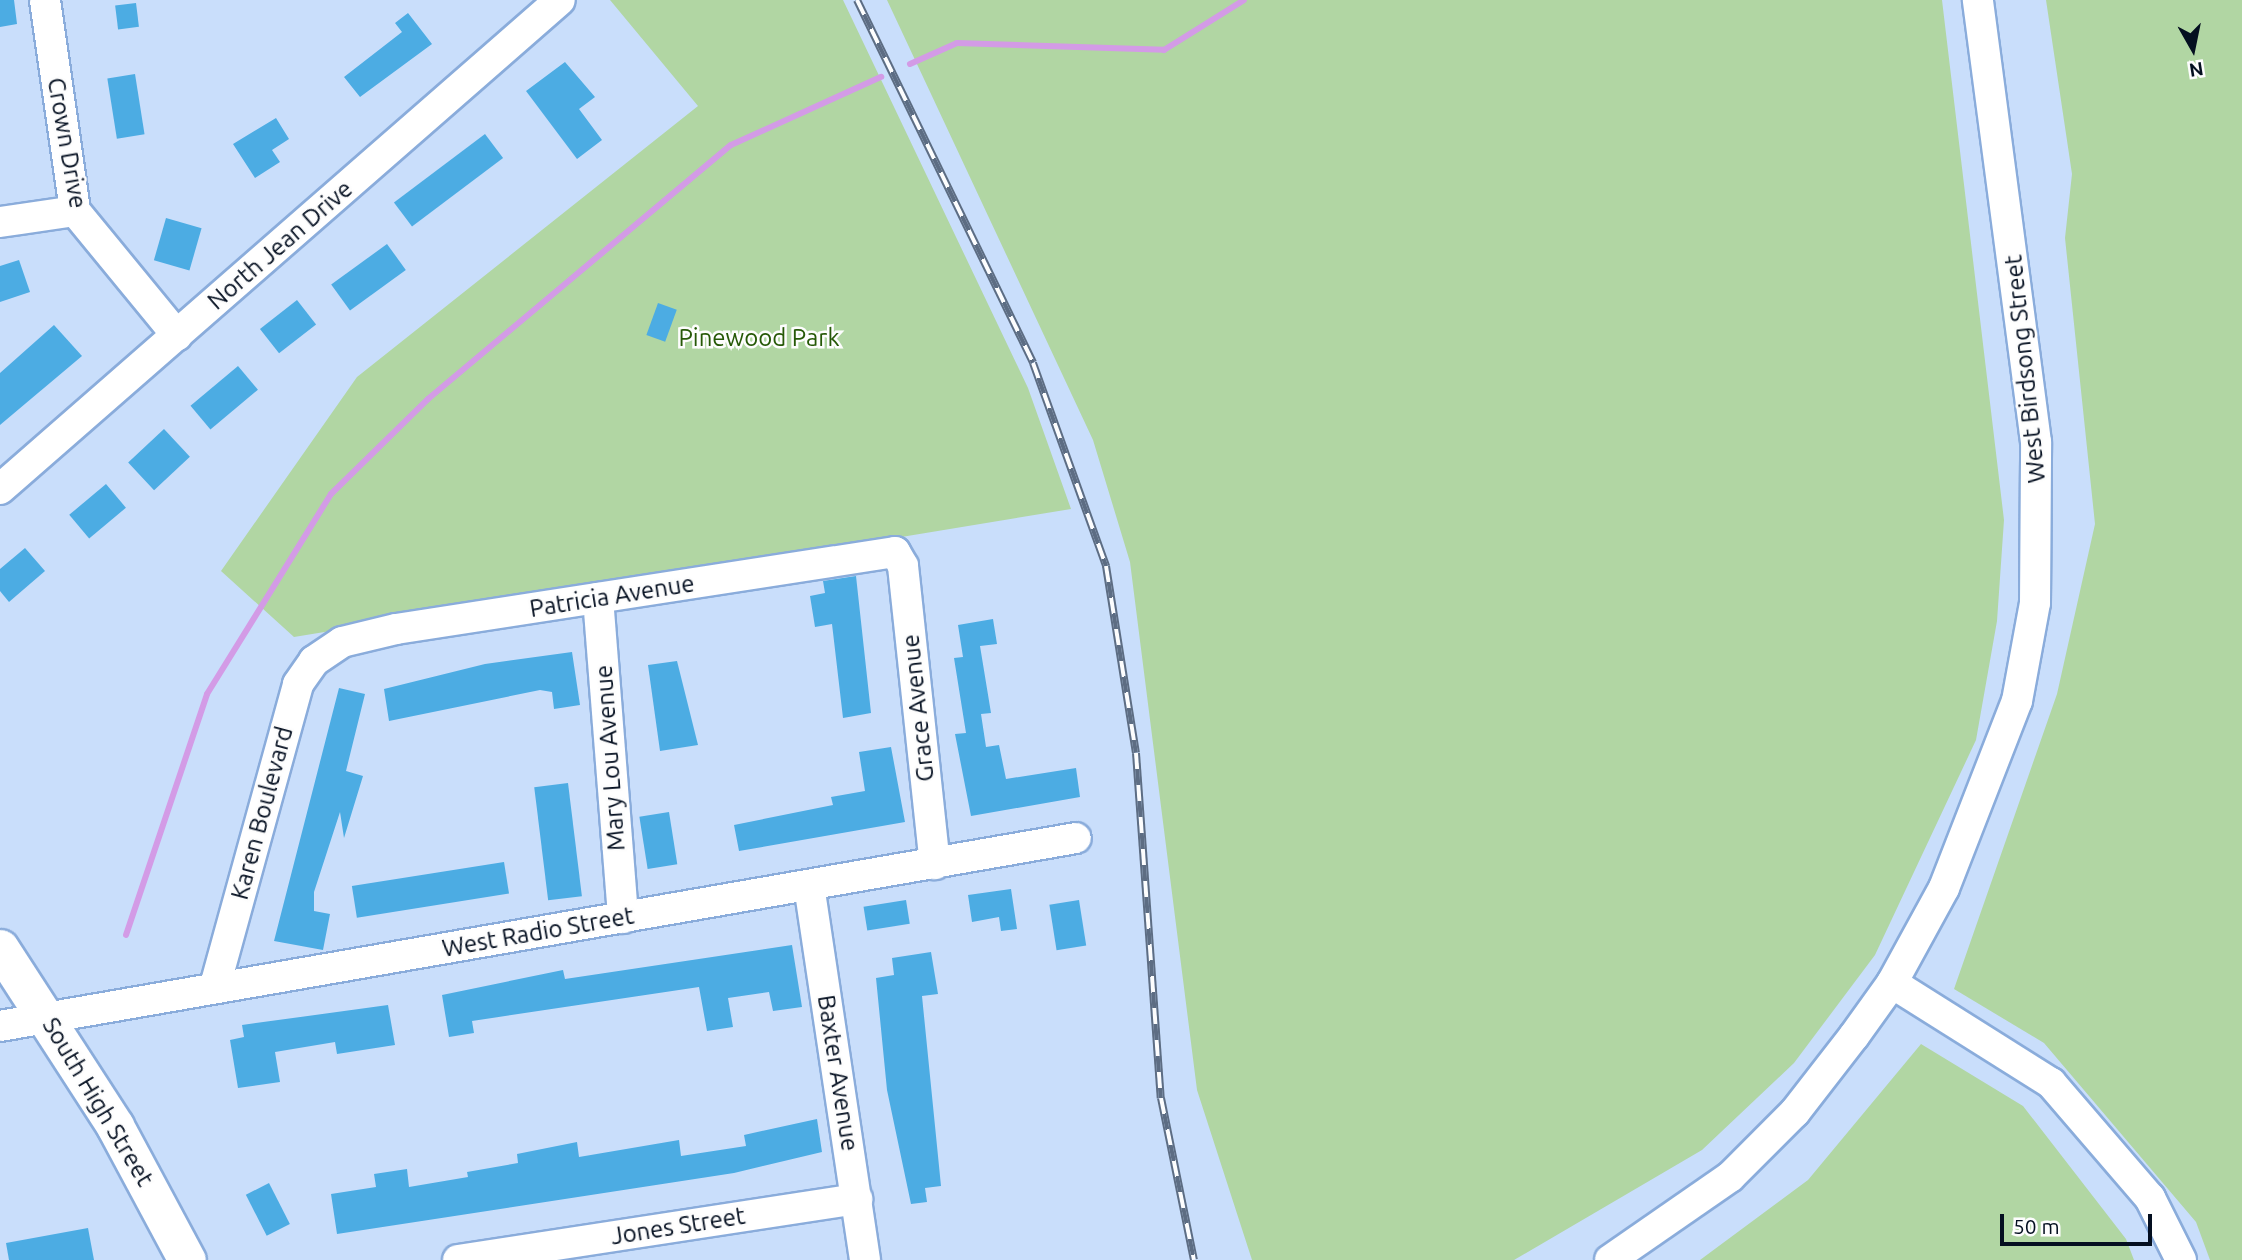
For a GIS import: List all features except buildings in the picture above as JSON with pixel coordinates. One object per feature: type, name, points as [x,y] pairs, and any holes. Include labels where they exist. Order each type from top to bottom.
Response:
[{"type":"main road","name":"South High Street","points":[[0,948],[48,1018],[187,1260]]},
{"type":"street","name":"Crown Drive","points":[[45,0],[75,211],[177,335]]},
{"type":"street","name":"North Jean Drive","points":[[0,489],[561,0]]},
{"type":"street","name":"West Birdsong Street","points":[[1610,1260],[1689,1208],[1760,1149],[1815,1088],[1892,983],[1944,888],[2000,759],[2025,672],[2035,603],[2036,442],[1978,0]]},
{"type":"street","points":[[0,222],[75,211]]},
{"type":"street","name":"Patricia Avenue","points":[[329,651],[396,629],[898,554]]},
{"type":"street","name":"Grace Avenue","points":[[898,554],[935,864]]},
{"type":"street","name":"Mary Lou Avenue","points":[[598,598],[623,918]]},
{"type":"street","name":"Karen Boulevard","points":[[215,986],[295,690],[329,651]]},
{"type":"street","name":"West Radio Street","points":[[0,1026],[215,986],[623,918],[1076,838]]},
{"type":"street","name":"Baxter Avenue","points":[[809,885],[865,1260]]},
{"type":"street","points":[[1892,983],[2051,1083],[2150,1198],[2181,1260]]},
{"type":"street","name":"Jones Street","points":[[458,1260],[857,1199]]},
{"type":"green space","name":"Pinewood Park","points":[[610,0],[843,0],[1028,388],[1071,509],[294,637],[221,571],[357,377],[698,106]]},
{"type":"green space","points":[[887,0],[1942,0],[2004,520],[1997,621],[1976,740],[1875,955],[1794,1063],[1702,1150],[1514,1260],[1252,1260],[1197,1090],[1130,562],[1093,440]]},
{"type":"green space","points":[[2046,0],[2242,0],[2242,1260],[2210,1260],[2196,1222],[2044,1043],[1954,989],[2057,694],[2095,524],[2065,238],[2072,174]]},
{"type":"green space","points":[[1921,1044],[2023,1106],[2126,1239],[2134,1260],[1700,1260],[1808,1180]]},
{"type":"waterway","points":[[910,64],[957,43],[1164,50],[1244,0]]},
{"type":"waterway","points":[[126,935],[207,694],[331,494],[428,399],[731,145],[881,77]]},
{"type":"railway","points":[[857,0],[1033,363],[1106,566],[1136,753],[1161,1098],[1194,1260]]}]
